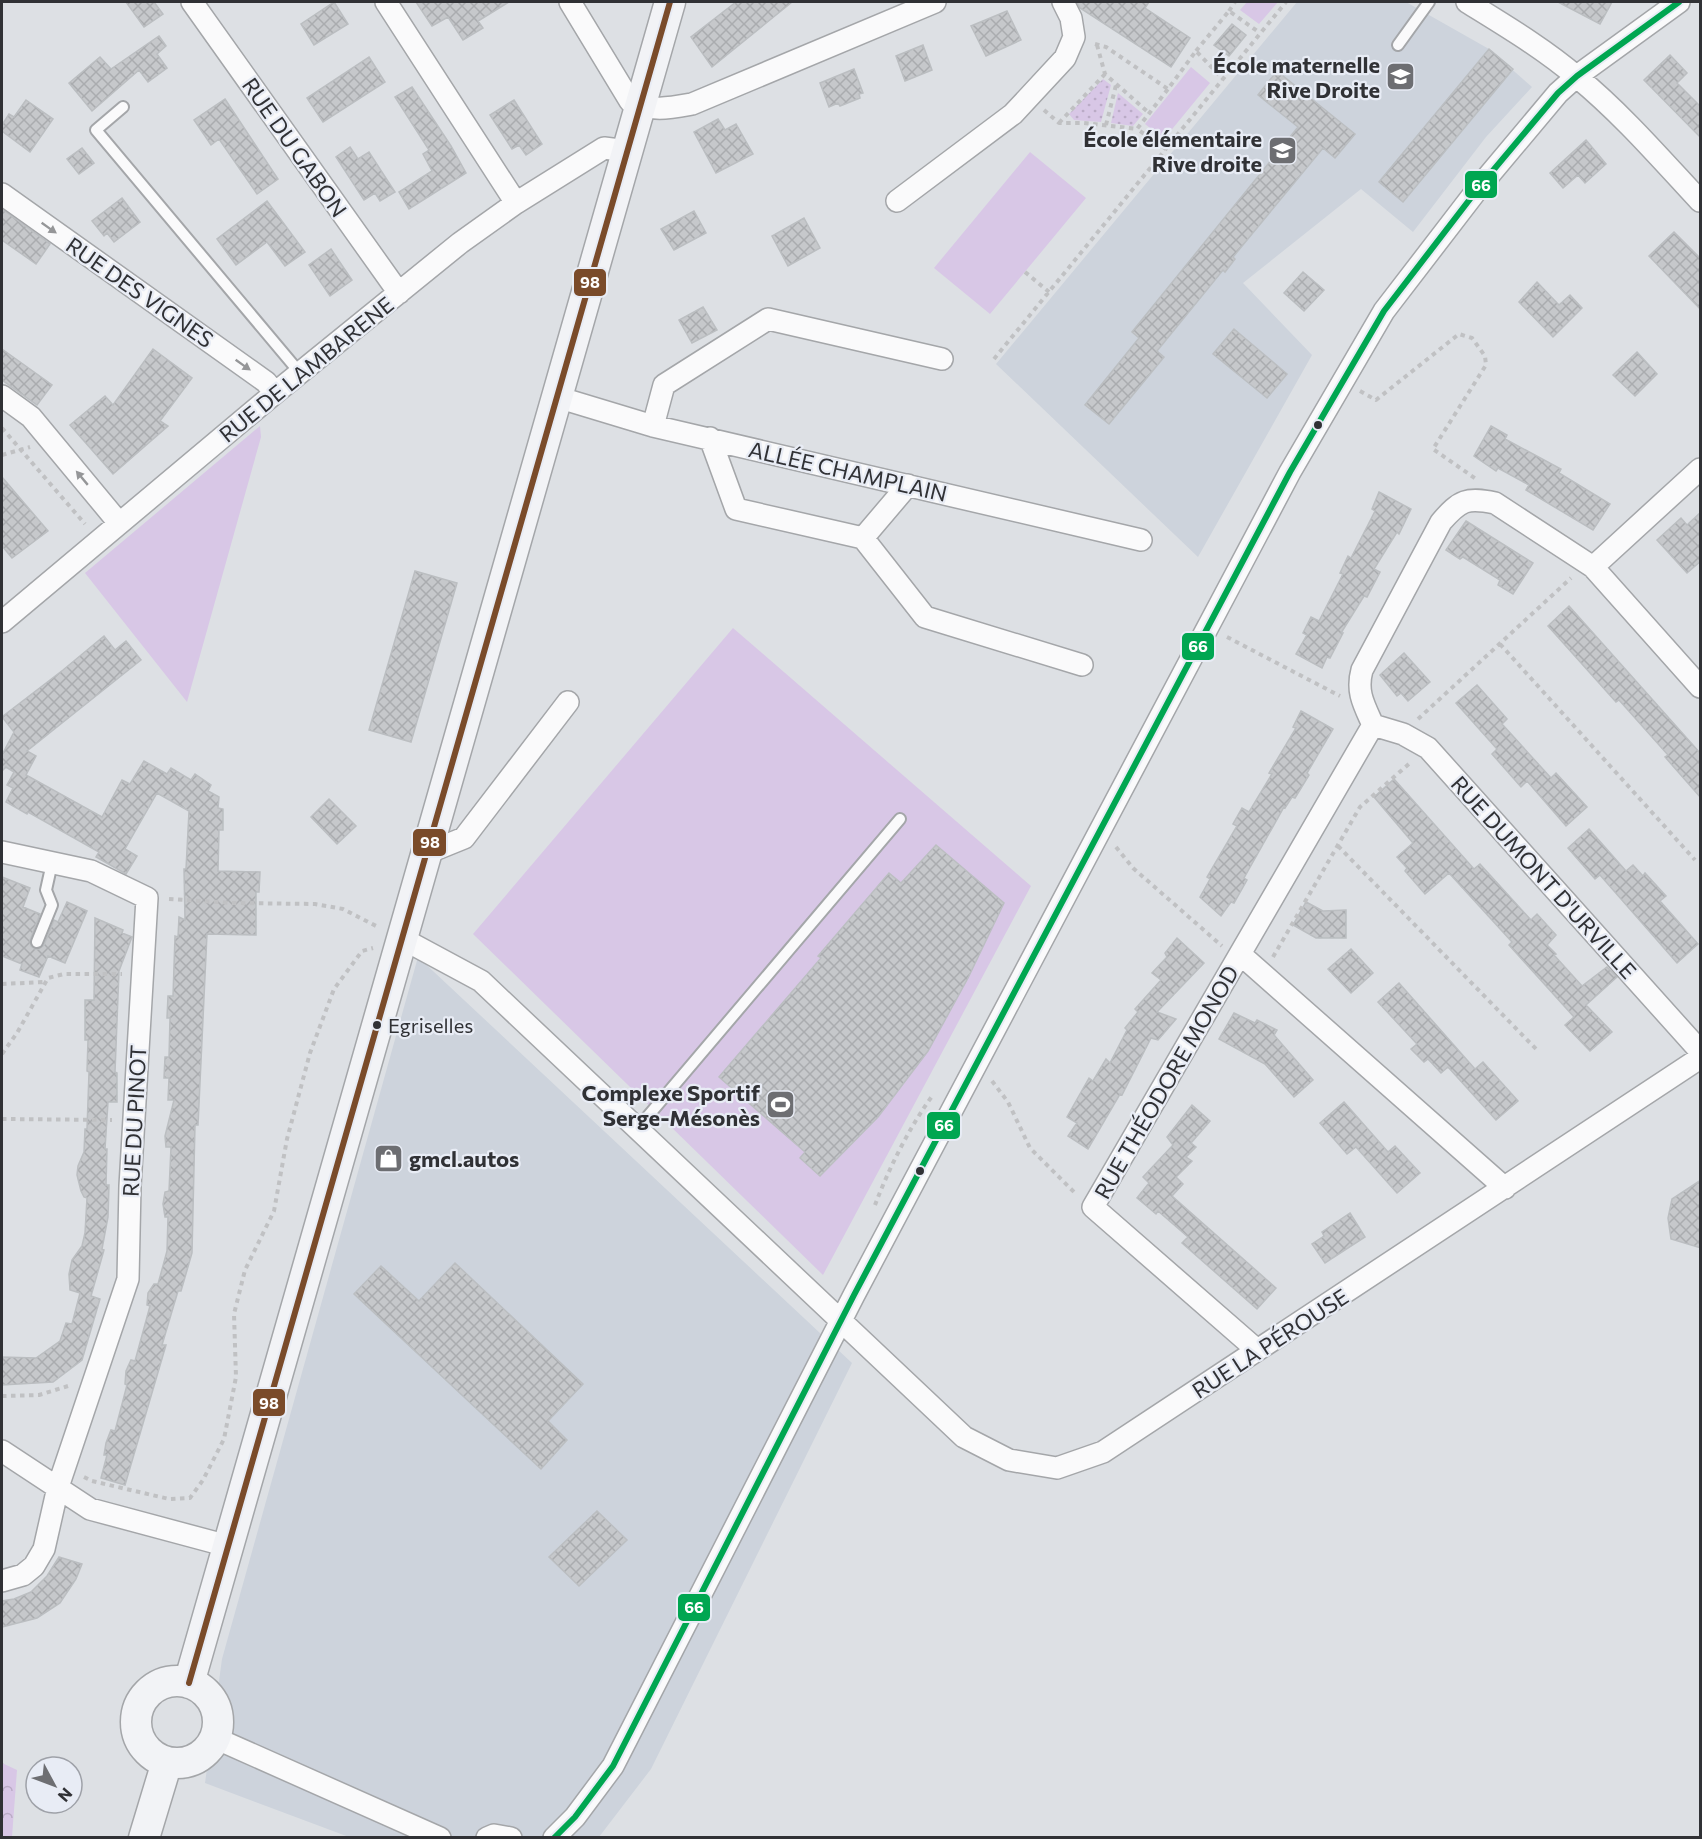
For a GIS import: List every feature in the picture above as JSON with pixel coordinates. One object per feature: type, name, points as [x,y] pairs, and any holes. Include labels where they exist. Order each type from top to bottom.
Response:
[{"type":"street","name":"RUE DU GABON","points":[[192,2],[399,292]]},
{"type":"street","points":[[386,2],[516,203]]},
{"type":"street","points":[[570,2],[630,101],[654,109],[692,104],[935,2]]},
{"type":"street","points":[[189,1683],[670,2]]},
{"type":"street","points":[[897,201],[1013,114],[1065,58],[1074,37],[1071,18],[1063,2]]},
{"type":"street","points":[[1467,2],[1557,60],[1577,76],[1609,105],[1701,201]]},
{"type":"street","points":[[554,1838],[575,1817],[613,1766],[841,1322],[1290,472],[1384,311],[1480,186],[1551,102],[1577,76],[1678,2]]},
{"type":"street","name":"RUE DE LAMBARENE","points":[[2,622],[275,393],[460,243],[516,203],[604,148],[628,152]]},
{"type":"street","name":"RUE DES VIGNES","points":[[2,194],[266,382],[275,393]]},
{"type":"street","points":[[653,426],[664,385],[768,319],[942,359]]},
{"type":"street","points":[[2,396],[31,417],[119,523]]},
{"type":"street","name":"ALLÉE CHAMPLAIN","points":[[557,397],[653,426],[1141,540]]},
{"type":"street","points":[[710,438],[736,509],[863,538],[925,616],[1082,665]]},
{"type":"street","points":[[1593,567],[1701,469]]},
{"type":"street","points":[[863,538],[908,485]]},
{"type":"street","points":[[1373,725],[1361,697],[1358,683],[1362,670],[1441,522],[1455,506],[1476,499],[1495,503],[1593,567],[1701,687]]},
{"type":"street","points":[[427,853],[464,838],[567,702]]},
{"type":"street","name":"RUE DUMONT D'URVILLE","points":[[1373,725],[1403,734],[1428,748],[1701,1052]]},
{"type":"street","name":"RUE THÉODORE MONOD","points":[[1257,1350],[1093,1207],[1373,725]]},
{"type":"street","points":[[2,852],[91,872],[147,898]]},
{"type":"street","name":"RUE DU PINOT","points":[[2,1581],[23,1575],[34,1566],[44,1549],[58,1487],[128,1280],[133,1120],[147,898]]},
{"type":"street","name":"RUE LA PÉROUSE","points":[[403,939],[481,981],[964,1437],[1009,1460],[1057,1468],[1103,1452],[1701,1058]]},
{"type":"street","points":[[1240,954],[1505,1188]]},
{"type":"street","points":[[2,1451],[90,1509],[228,1546]]},
{"type":"street","points":[[177,1681],[200,1688],[214,1705],[218,1716],[215,1738],[201,1756],[190,1761],[167,1762],[155,1757],[145,1748],[136,1724],[143,1699],[164,1684],[177,1681]]},
{"type":"street","points":[[215,1738],[440,1838]]},
{"type":"street","points":[[144,1838],[167,1762]]},
{"type":"street","points":[[487,1838],[494,1835],[511,1838]]},
{"type":"lane","points":[[1398,45],[1429,2]]},
{"type":"lane","points":[[123,107],[96,130],[300,373]]},
{"type":"lane","points":[[637,1130],[900,819]]},
{"type":"lane","points":[[37,942],[52,905],[46,890],[52,863]]},
{"type":"path","points":[[1137,129],[1236,2]]},
{"type":"path","points":[[994,359],[1286,2]]},
{"type":"path","points":[[1228,11],[1260,33]]},
{"type":"path","points":[[1074,37],[1106,47],[1168,88]]},
{"type":"path","points":[[1096,44],[1105,74],[1149,113]]},
{"type":"path","points":[[1196,51],[1223,79]]},
{"type":"path","points":[[1059,123],[1105,74]]},
{"type":"path","points":[[1106,125],[1116,85]]},
{"type":"path","points":[[1030,97],[1059,123],[1137,129],[1166,149]]},
{"type":"path","points":[[1025,272],[1049,292]]},
{"type":"path","points":[[1360,391],[1376,400],[1459,334],[1472,338],[1485,356],[1486,365],[1433,449],[1478,480],[1476,499]]},
{"type":"path","points":[[2,428],[99,540]]},
{"type":"path","points":[[1403,734],[1574,575],[1593,567]]},
{"type":"path","points":[[1227,637],[1344,699],[1361,697]]},
{"type":"path","points":[[1500,644],[1695,860]]},
{"type":"path","points":[[1269,964],[1360,807],[1428,748]]},
{"type":"path","points":[[1116,846],[1132,868],[1222,947],[1240,954]]},
{"type":"path","points":[[1338,846],[1537,1050]]},
{"type":"path","points":[[147,898],[233,903],[315,904],[343,909],[403,939]]},
{"type":"path","points":[[65,1467],[92,1480],[169,1499],[190,1498],[203,1480],[224,1439],[236,1377],[234,1314],[245,1270],[274,1211],[287,1139],[310,1053],[334,989],[362,951],[403,939]]},
{"type":"path","points":[[2,1054],[48,978],[64,974],[142,974]]},
{"type":"path","points":[[2,984],[45,982]]},
{"type":"path","points":[[992,1080],[1008,1102],[1030,1148],[1093,1207]]},
{"type":"path","points":[[2,1119],[133,1120]]},
{"type":"path","points":[[2,1396],[39,1395],[69,1386],[76,1379]]},
{"type":"shaded area","points":[[1297,2],[1406,2],[1489,49],[1532,87],[1486,137],[1413,232],[1361,189],[1243,283],[1312,355],[1198,557],[996,364]]},
{"type":"shaded area","points":[[418,957],[852,1363],[651,1769],[599,1837],[349,1837],[205,1783],[222,1659]]},
{"type":"green space","points":[[1247,2],[1278,2],[1259,24],[1240,10]]},
{"type":"green space","points":[[1191,67],[1210,83],[1164,139],[1145,124]]},
{"type":"green space","points":[[1103,79],[1111,85],[1101,122],[1074,120],[1069,114]]},
{"type":"green space","points":[[1118,93],[1143,114],[1133,126],[1111,123]]},
{"type":"green space","points":[[1030,152],[1086,198],[990,314],[934,268]]},
{"type":"green space","points":[[260,426],[261,437],[187,702],[85,573]]},
{"type":"green space","name":"Complexe Sportif Serge-Mésonès","points":[[733,628],[1031,886],[823,1275],[473,934]]},
{"type":"green space","points":[[2,1763],[17,1770],[12,1837],[2,1837]]},
{"type":"building","points":[[126,2],[154,2],[163,14],[144,27]]},
{"type":"building","points":[[334,2],[348,24],[314,45],[301,24]]},
{"type":"building","points":[[416,2],[509,2],[478,21],[483,28],[463,40],[448,17],[432,26]]},
{"type":"building","points":[[736,2],[792,2],[712,67],[691,37]]},
{"type":"building","points":[[1077,2],[1149,2],[1145,8],[1190,38],[1171,67],[1080,8]]},
{"type":"building","points":[[1558,2],[1612,2],[1600,24]]},
{"type":"building","points":[[1007,11],[1021,40],[986,56],[971,26]]},
{"type":"building","points":[[1232,24],[1246,35],[1229,56],[1214,45]]},
{"type":"building","points":[[159,36],[166,46],[157,54],[167,68],[148,82],[139,70],[92,111],[69,83],[100,57],[111,69]]},
{"type":"building","points":[[923,45],[932,70],[905,81],[896,56]]},
{"type":"building","points":[[1489,49],[1513,69],[1403,202],[1379,182]]},
{"type":"building","points":[[1670,55],[1687,73],[1677,83],[1701,107],[1701,138],[1644,80]]},
{"type":"building","points":[[369,57],[385,82],[323,122],[307,98]]},
{"type":"building","points":[[854,69],[863,93],[859,94],[860,98],[840,106],[838,103],[829,107],[820,83]]},
{"type":"building","points":[[1277,71],[1355,134],[1335,158],[1323,148],[1233,257],[1235,259],[1225,272],[1223,270],[1157,351],[1164,357],[1109,424],[1085,405],[1139,338],[1132,332],[1298,127],[1258,95]]},
{"type":"building","points":[[412,87],[466,173],[409,209],[399,192],[432,171],[423,154],[429,150],[395,97]]},
{"type":"building","points":[[225,99],[278,179],[257,194],[219,139],[211,145],[194,120]]},
{"type":"building","points":[[26,100],[53,119],[30,152],[2,131],[2,125],[9,114],[14,117]]},
{"type":"building","points":[[514,100],[542,144],[526,155],[519,145],[512,149],[490,115]]},
{"type":"building","points":[[718,119],[725,130],[736,124],[753,154],[716,173],[694,132]]},
{"type":"building","points":[[1586,140],[1606,164],[1585,183],[1578,175],[1563,188],[1550,173]]},
{"type":"building","points":[[350,147],[358,159],[369,152],[395,192],[380,201],[375,193],[364,200],[336,157]]},
{"type":"building","points":[[82,148],[94,163],[79,174],[67,159]]},
{"type":"building","points":[[122,198],[140,222],[114,242],[107,233],[104,236],[92,221]]},
{"type":"building","points":[[267,201],[305,252],[285,266],[267,242],[236,265],[217,239]]},
{"type":"building","points":[[2,209],[50,244],[36,264],[2,240]]},
{"type":"building","points":[[694,211],[706,233],[674,250],[661,229]]},
{"type":"building","points":[[804,218],[820,248],[788,266],[772,236]]},
{"type":"building","points":[[1674,232],[1701,259],[1701,310],[1649,256]]},
{"type":"building","points":[[331,249],[352,280],[330,296],[309,265]]},
{"type":"building","points":[[1303,272],[1324,290],[1304,311],[1284,293]]},
{"type":"building","points":[[1537,282],[1559,305],[1570,295],[1582,308],[1553,337],[1519,302]]},
{"type":"building","points":[[703,307],[717,330],[692,343],[679,320]]},
{"type":"building","points":[[1234,329],[1287,374],[1267,398],[1213,354]]},
{"type":"building","points":[[2,349],[52,385],[37,405],[2,380]]},
{"type":"building","points":[[153,349],[192,378],[160,421],[168,426],[113,474],[70,425],[105,396],[113,405]]},
{"type":"building","points":[[1637,352],[1657,374],[1635,396],[1613,375]]},
{"type":"building","points":[[1491,426],[1507,435],[1505,439],[1561,469],[1559,473],[1610,504],[1593,530],[1526,490],[1529,485],[1498,468],[1496,471],[1474,456]]},
{"type":"building","points":[[2,477],[48,531],[12,558],[2,546]]},
{"type":"building","points":[[1379,492],[1411,509],[1399,534],[1397,532],[1374,569],[1380,572],[1367,597],[1364,596],[1341,633],[1343,633],[1330,658],[1327,657],[1322,668],[1296,654],[1307,635],[1303,633],[1311,617],[1319,621],[1343,574],[1340,573],[1348,556],[1351,558],[1375,511],[1372,509]]},
{"type":"building","points":[[1701,512],[1701,561],[1687,573],[1657,540],[1681,518],[1687,525]]},
{"type":"building","points":[[1466,521],[1533,563],[1513,594],[1498,585],[1500,580],[1463,557],[1460,559],[1446,550]]},
{"type":"building","points":[[415,571],[457,583],[411,742],[369,730]]},
{"type":"building","points":[[1569,606],[1701,754],[1701,798],[1665,757],[1668,755],[1619,700],[1616,702],[1548,626]]},
{"type":"building","points":[[104,636],[115,650],[126,641],[141,660],[27,751],[36,756],[26,775],[102,817],[122,780],[130,784],[144,761],[167,774],[171,768],[191,780],[195,774],[211,785],[208,791],[219,797],[218,808],[223,809],[223,830],[219,830],[218,871],[260,872],[259,892],[256,892],[256,935],[207,934],[198,1125],[195,1125],[192,1253],[162,1345],[166,1345],[125,1485],[101,1478],[107,1455],[104,1455],[106,1443],[111,1430],[115,1431],[127,1385],[125,1384],[126,1371],[131,1360],[135,1361],[150,1306],[147,1305],[148,1293],[154,1284],[158,1284],[167,1251],[168,1217],[165,1217],[163,1204],[165,1192],[169,1191],[171,1147],[166,1147],[165,1136],[174,1100],[168,1100],[169,1078],[164,1078],[165,1057],[169,1057],[168,996],[173,996],[175,936],[178,937],[179,917],[185,920],[184,869],[186,869],[189,811],[157,793],[125,849],[137,856],[126,874],[96,857],[99,852],[6,802],[13,788],[7,785],[14,772],[6,767],[2,771],[2,755],[14,732],[2,717]]},
{"type":"building","points":[[1404,653],[1430,682],[1408,701],[1401,693],[1397,696],[1380,675]]},
{"type":"building","points":[[1477,685],[1507,719],[1502,724],[1551,778],[1556,773],[1587,807],[1566,826],[1527,781],[1521,787],[1492,754],[1497,749],[1456,703]]},
{"type":"building","points":[[1301,711],[1333,729],[1295,798],[1292,797],[1284,807],[1244,878],[1247,880],[1234,903],[1231,902],[1221,916],[1200,897],[1210,879],[1207,877],[1237,826],[1233,824],[1242,808],[1249,812],[1272,774],[1269,773],[1296,728],[1293,727]]},
{"type":"building","points":[[1394,779],[1474,869],[1480,864],[1531,920],[1537,914],[1556,935],[1547,945],[1582,986],[1607,967],[1617,977],[1586,1005],[1612,1032],[1590,1051],[1565,1025],[1574,1017],[1509,945],[1512,942],[1449,873],[1425,894],[1405,871],[1407,868],[1397,857],[1413,843],[1374,797]]},
{"type":"building","points":[[329,799],[356,826],[337,844],[311,817]]},
{"type":"building","points":[[1589,829],[1626,871],[1633,865],[1643,876],[1645,873],[1666,896],[1660,901],[1698,944],[1677,963],[1600,875],[1595,879],[1568,848]]},
{"type":"building","points":[[936,845],[1004,903],[968,978],[928,1051],[878,1117],[820,1176],[800,1158],[805,1152],[719,1077],[821,958],[818,956],[889,873],[901,883]]},
{"type":"building","points":[[2,877],[30,888],[23,907],[40,914],[30,940],[31,946],[35,949],[44,945],[54,920],[58,922],[67,902],[87,911],[65,963],[48,956],[39,977],[20,970],[22,964],[2,956]]},
{"type":"building","points":[[1306,902],[1323,911],[1346,910],[1346,938],[1316,938],[1293,925]]},
{"type":"building","points":[[95,918],[123,930],[122,933],[132,937],[119,971],[115,1072],[117,1073],[117,1102],[108,1102],[105,1149],[107,1149],[106,1185],[109,1185],[108,1217],[102,1249],[104,1250],[91,1296],[100,1299],[82,1360],[53,1382],[2,1385],[2,1357],[36,1358],[60,1341],[66,1323],[72,1324],[80,1293],[70,1290],[69,1274],[72,1260],[82,1246],[85,1233],[87,1198],[81,1191],[77,1175],[84,1152],[85,1129],[87,1129],[89,1072],[87,1071],[88,1040],[85,1040],[85,1000],[94,1000]]},
{"type":"building","points":[[1177,938],[1204,963],[1157,1012],[1176,1019],[1158,1040],[1151,1038],[1122,1095],[1120,1094],[1088,1149],[1068,1136],[1077,1123],[1067,1117],[1089,1078],[1093,1081],[1106,1059],[1110,1063],[1127,1030],[1125,1028],[1138,1012],[1135,1009],[1161,980],[1152,973],[1167,957],[1165,953]]},
{"type":"building","points":[[1351,949],[1373,973],[1351,993],[1328,969]]},
{"type":"building","points":[[1399,983],[1475,1069],[1483,1062],[1518,1101],[1496,1120],[1448,1067],[1441,1073],[1428,1059],[1424,1062],[1411,1049],[1417,1044],[1378,1002]]},
{"type":"building","points":[[1234,1013],[1255,1023],[1257,1020],[1277,1030],[1274,1035],[1313,1080],[1294,1097],[1265,1064],[1219,1039]]},
{"type":"building","points":[[1344,1102],[1388,1152],[1395,1146],[1420,1173],[1397,1193],[1356,1147],[1347,1154],[1320,1123]]},
{"type":"building","points":[[1192,1105],[1210,1121],[1191,1143],[1196,1147],[1186,1157],[1192,1161],[1176,1177],[1183,1184],[1172,1196],[1276,1288],[1257,1309],[1182,1243],[1188,1237],[1158,1211],[1156,1214],[1137,1198],[1149,1183],[1143,1177],[1173,1145],[1167,1137]]},
{"type":"building","points":[[1701,1180],[1701,1248],[1671,1239],[1668,1218],[1672,1199]]},
{"type":"building","points":[[1350,1213],[1365,1237],[1325,1263],[1312,1244],[1324,1236],[1322,1232]]},
{"type":"building","points":[[455,1263],[583,1384],[548,1421],[567,1440],[541,1469],[354,1294],[381,1266],[419,1301]]},
{"type":"building","points":[[597,1511],[627,1540],[579,1586],[549,1557]]},
{"type":"building","points":[[59,1557],[82,1564],[76,1579],[60,1603],[37,1618],[2,1627],[2,1601],[31,1592],[47,1576]]},
{"type":"transit line","name":"98","points":[[189,1683],[670,2]]},
{"type":"transit line","name":"66","points":[[554,1838],[575,1817],[613,1766],[854,1295],[1290,472],[1384,311],[1480,186],[1558,93],[1577,76],[1679,2]]},
{"type":"place","name":"École maternelle Rive Droite","points":[[1401,77]]},
{"type":"place","name":"École élémentaire Rive droite","points":[[1283,151]]},
{"type":"place","name":"Egriselles","points":[[377,1025]]},
{"type":"place","name":"Complexe Sportif Serge-Mésonès","points":[[781,1105]]},
{"type":"place","name":"gmcl.autos","points":[[388,1158]]}]
